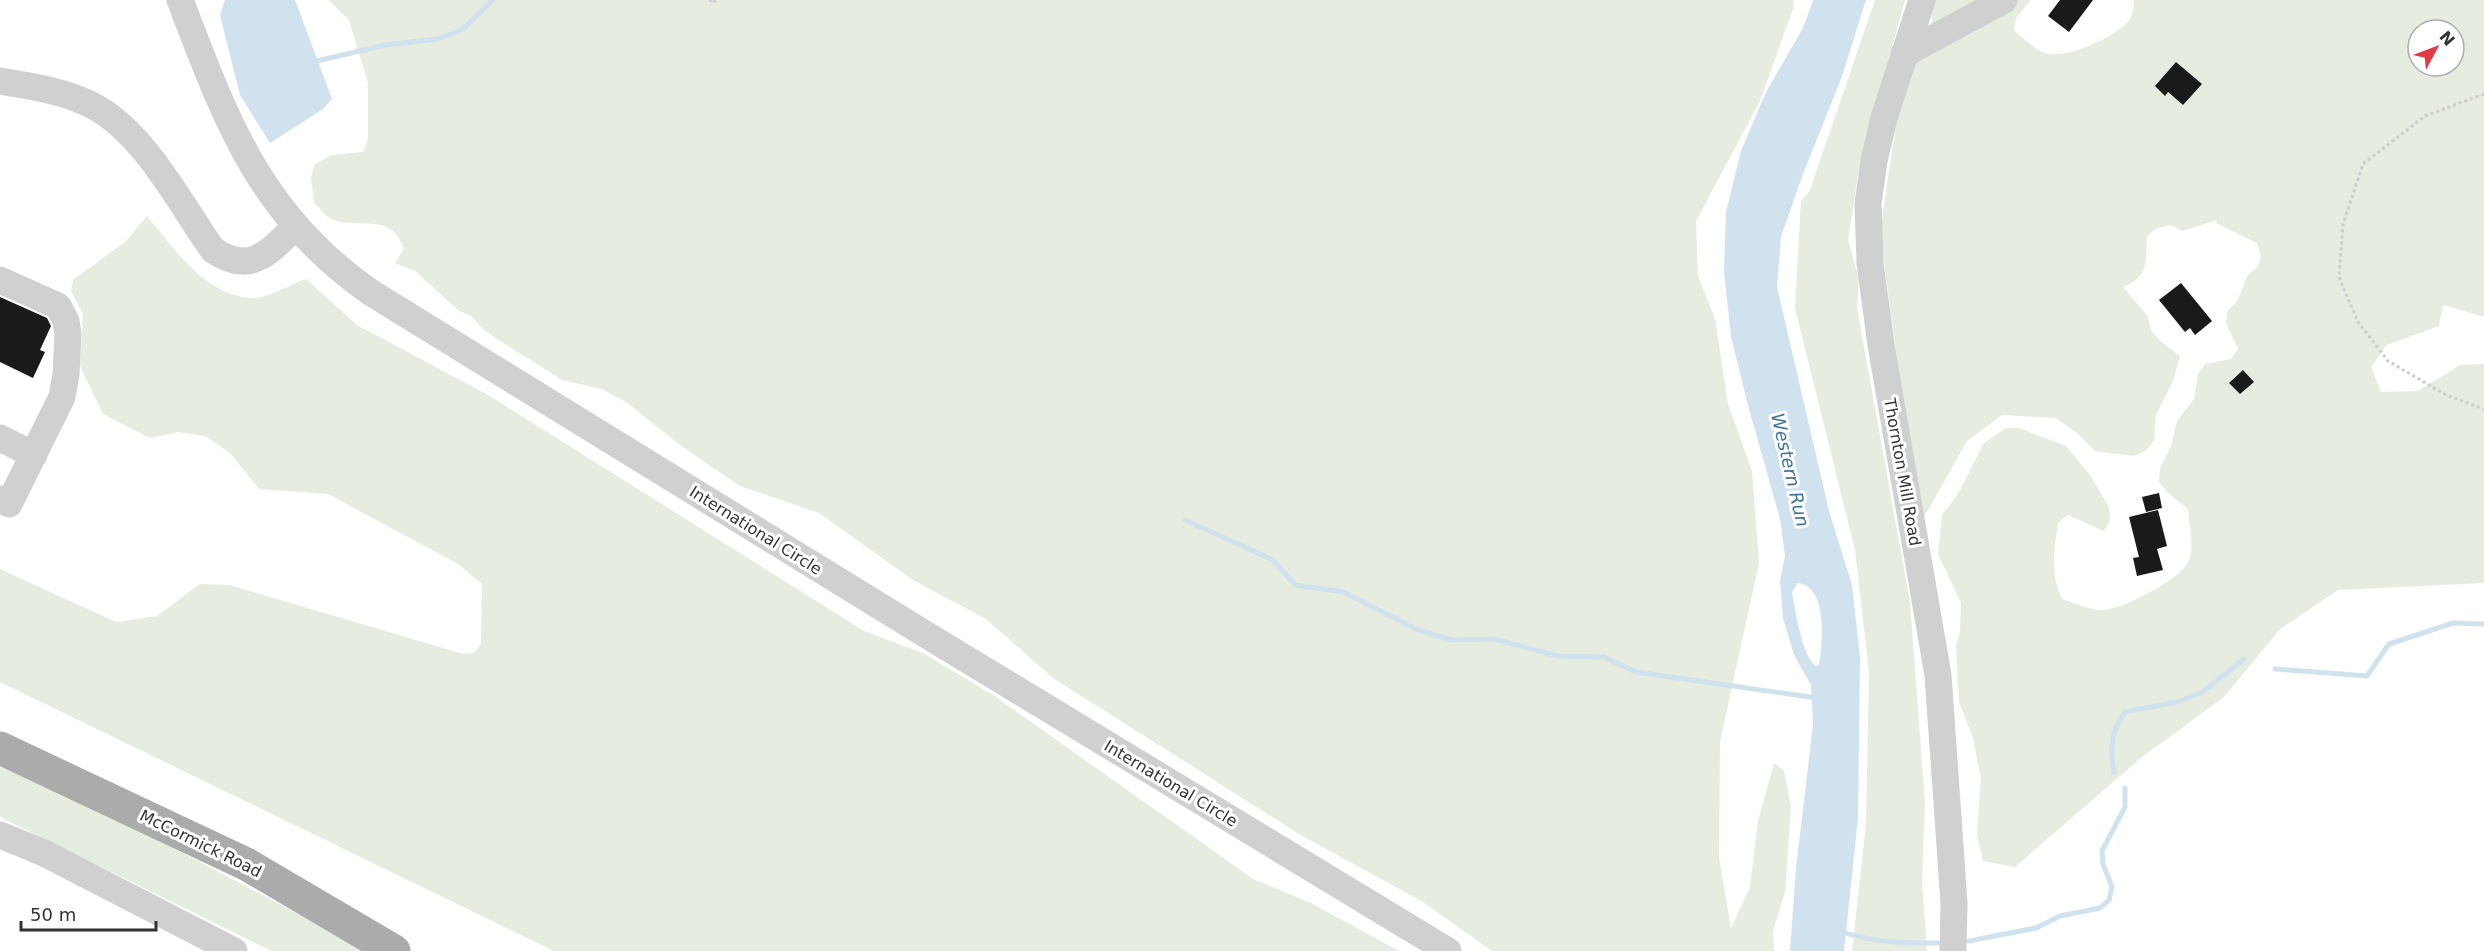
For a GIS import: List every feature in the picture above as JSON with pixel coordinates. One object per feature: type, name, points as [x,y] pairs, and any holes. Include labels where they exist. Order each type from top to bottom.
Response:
[{"type":"main road","name":"McCormick Road","points":[[0,748],[246,864],[394,951]]},
{"type":"street","name":"International Circle","points":[[180,0],[219,102],[252,168],[296,226],[336,269],[369,292],[925,634],[1448,951]]},
{"type":"street","name":"Thornton Mill Road","points":[[1922,0],[1884,118],[1874,161],[1868,204],[1870,263],[1881,345],[1938,675],[1954,903],[1953,951]]},
{"type":"street","points":[[1904,54],[2004,0]]},
{"type":"street","points":[[0,81],[60,93],[97,108],[123,127],[139,143],[213,250],[226,259],[243,262],[259,259],[296,226]]},
{"type":"street","points":[[0,280],[58,306],[66,321],[68,334],[66,374],[62,397],[9,504],[0,500]]},
{"type":"street","points":[[0,438],[34,455]]},
{"type":"street","points":[[0,835],[44,853],[199,943],[234,951]]},
{"type":"path","points":[[709,0],[713,3],[716,0]]},
{"type":"path","points":[[2484,94],[2425,116],[2363,164],[2343,224],[2339,276],[2358,322],[2388,361],[2446,395],[2484,409]]},
{"type":"shaded area","points":[[328,0],[1794,0],[1793,9],[1760,101],[1696,221],[1698,276],[1715,319],[1728,404],[1752,471],[1759,563],[1720,742],[1719,858],[1731,928],[1750,887],[1758,821],[1774,763],[1784,771],[1791,807],[1785,892],[1773,931],[1774,951],[1492,951],[1423,902],[1299,834],[1053,678],[986,619],[913,580],[819,513],[740,486],[680,445],[626,402],[602,389],[562,380],[485,331],[471,316],[458,310],[415,271],[395,263],[404,249],[398,237],[391,230],[373,224],[331,219],[314,203],[311,177],[315,164],[332,155],[363,152],[368,139],[368,83],[349,20]]},
{"type":"shaded area","points":[[1875,0],[1905,0],[1859,169],[1848,240],[1859,280],[1857,308],[1910,602],[1925,804],[1922,882],[1927,951],[1852,951],[1866,824],[1869,672],[1855,550],[1795,308],[1801,201],[1810,190]]},
{"type":"shaded area","points":[[1934,0],[1988,0],[1933,32],[1931,8]]},
{"type":"shaded area","points":[[2017,0],[2031,0],[2016,18],[2014,31],[2037,49],[2054,54],[2089,46],[2121,28],[2131,17],[2134,0],[2484,0],[2484,317],[2443,305],[2439,326],[2387,345],[2371,367],[2381,392],[2418,391],[2460,365],[2484,364],[2484,583],[2338,590],[2280,629],[2224,697],[2142,757],[2015,867],[1983,861],[1977,835],[1981,779],[1973,738],[1959,702],[1956,646],[1960,632],[1961,603],[1938,554],[1942,515],[1958,494],[1984,443],[2006,428],[2019,428],[2066,446],[2090,475],[2109,507],[2110,520],[2104,531],[2068,515],[2058,523],[2054,571],[2062,599],[2092,609],[2111,609],[2135,600],[2161,586],[2181,571],[2190,559],[2192,545],[2188,509],[2167,492],[2159,482],[2160,469],[2171,446],[2177,421],[2194,399],[2198,374],[2205,364],[2231,359],[2238,349],[2226,323],[2228,310],[2237,301],[2248,275],[2258,266],[2261,257],[2257,243],[2216,223],[2217,220],[2182,231],[2171,225],[2157,228],[2147,236],[2146,260],[2142,273],[2132,283],[2123,287],[2148,317],[2151,330],[2160,341],[2180,356],[2173,381],[2156,415],[2154,440],[2147,450],[2134,456],[2095,451],[2077,433],[2056,418],[2002,415],[1967,441],[1919,526],[1880,232],[1900,96],[1917,58]]},
{"type":"shaded area","points":[[147,216],[193,269],[206,281],[221,290],[237,296],[254,298],[273,293],[306,279],[357,325],[488,395],[864,631],[923,653],[993,695],[1253,879],[1311,903],[1399,951],[554,951],[0,682],[0,569],[116,622],[157,616],[200,584],[229,585],[463,654],[474,653],[481,644],[482,584],[458,564],[328,494],[259,489],[230,453],[205,436],[178,432],[150,438],[103,414],[80,366],[83,314],[71,291],[73,280],[125,242]]},
{"type":"shaded area","points":[[0,767],[80,799],[369,951],[271,951],[0,817]]},
{"type":"water","points":[[225,0],[295,0],[332,99],[323,109],[270,143],[240,95],[220,15]]},
{"type":"water","name":"Western Run","points":[[1813,0],[1866,0],[1841,79],[1781,237],[1777,287],[1829,511],[1852,585],[1860,657],[1858,818],[1844,951],[1790,951],[1796,868],[1813,725],[1811,685],[1794,655],[1783,618],[1780,581],[1785,556],[1780,519],[1731,337],[1724,271],[1726,212],[1741,151],[1766,92],[1803,28]],"holes":[[[1798,583],[1808,587],[1815,595],[1821,618],[1819,665],[1815,666],[1803,642],[1792,592]]]},
{"type":"building","points":[[2060,0],[2093,0],[2069,32],[2048,16]]},
{"type":"building","points":[[2176,62],[2202,84],[2183,105],[2168,92],[2165,96],[2155,86]]},
{"type":"building","points":[[2181,283],[2212,321],[2195,335],[2190,328],[2185,332],[2159,300]]},
{"type":"building","points":[[0,297],[47,318],[51,326],[40,350],[45,352],[33,378],[0,362]]},
{"type":"building","points":[[2243,370],[2254,382],[2240,394],[2229,383]]},
{"type":"building","points":[[2159,493],[2162,508],[2146,512],[2142,497]]},
{"type":"building","points":[[2158,510],[2167,546],[2157,549],[2163,570],[2137,576],[2133,558],[2139,557],[2129,517]]},
{"type":"waterway","points":[[317,61],[385,45],[437,39],[462,30],[493,0]]},
{"type":"waterway","points":[[1185,520],[1273,560],[1295,585],[1343,592],[1418,630],[1451,640],[1494,639],[1558,656],[1604,657],[1636,672],[1817,698]]},
{"type":"waterway","points":[[2275,669],[2367,676],[2389,644],[2453,623],[2484,624]]},
{"type":"waterway","points":[[2114,772],[2112,756],[2114,734],[2125,712],[2177,702],[2201,693],[2244,659]]},
{"type":"waterway","points":[[1969,941],[2036,928],[2060,916],[2100,908],[2109,900],[2112,887],[2103,864],[2102,851],[2125,807],[2125,788]]},
{"type":"waterway","points":[[1840,931],[1876,940],[1938,943]]}]
